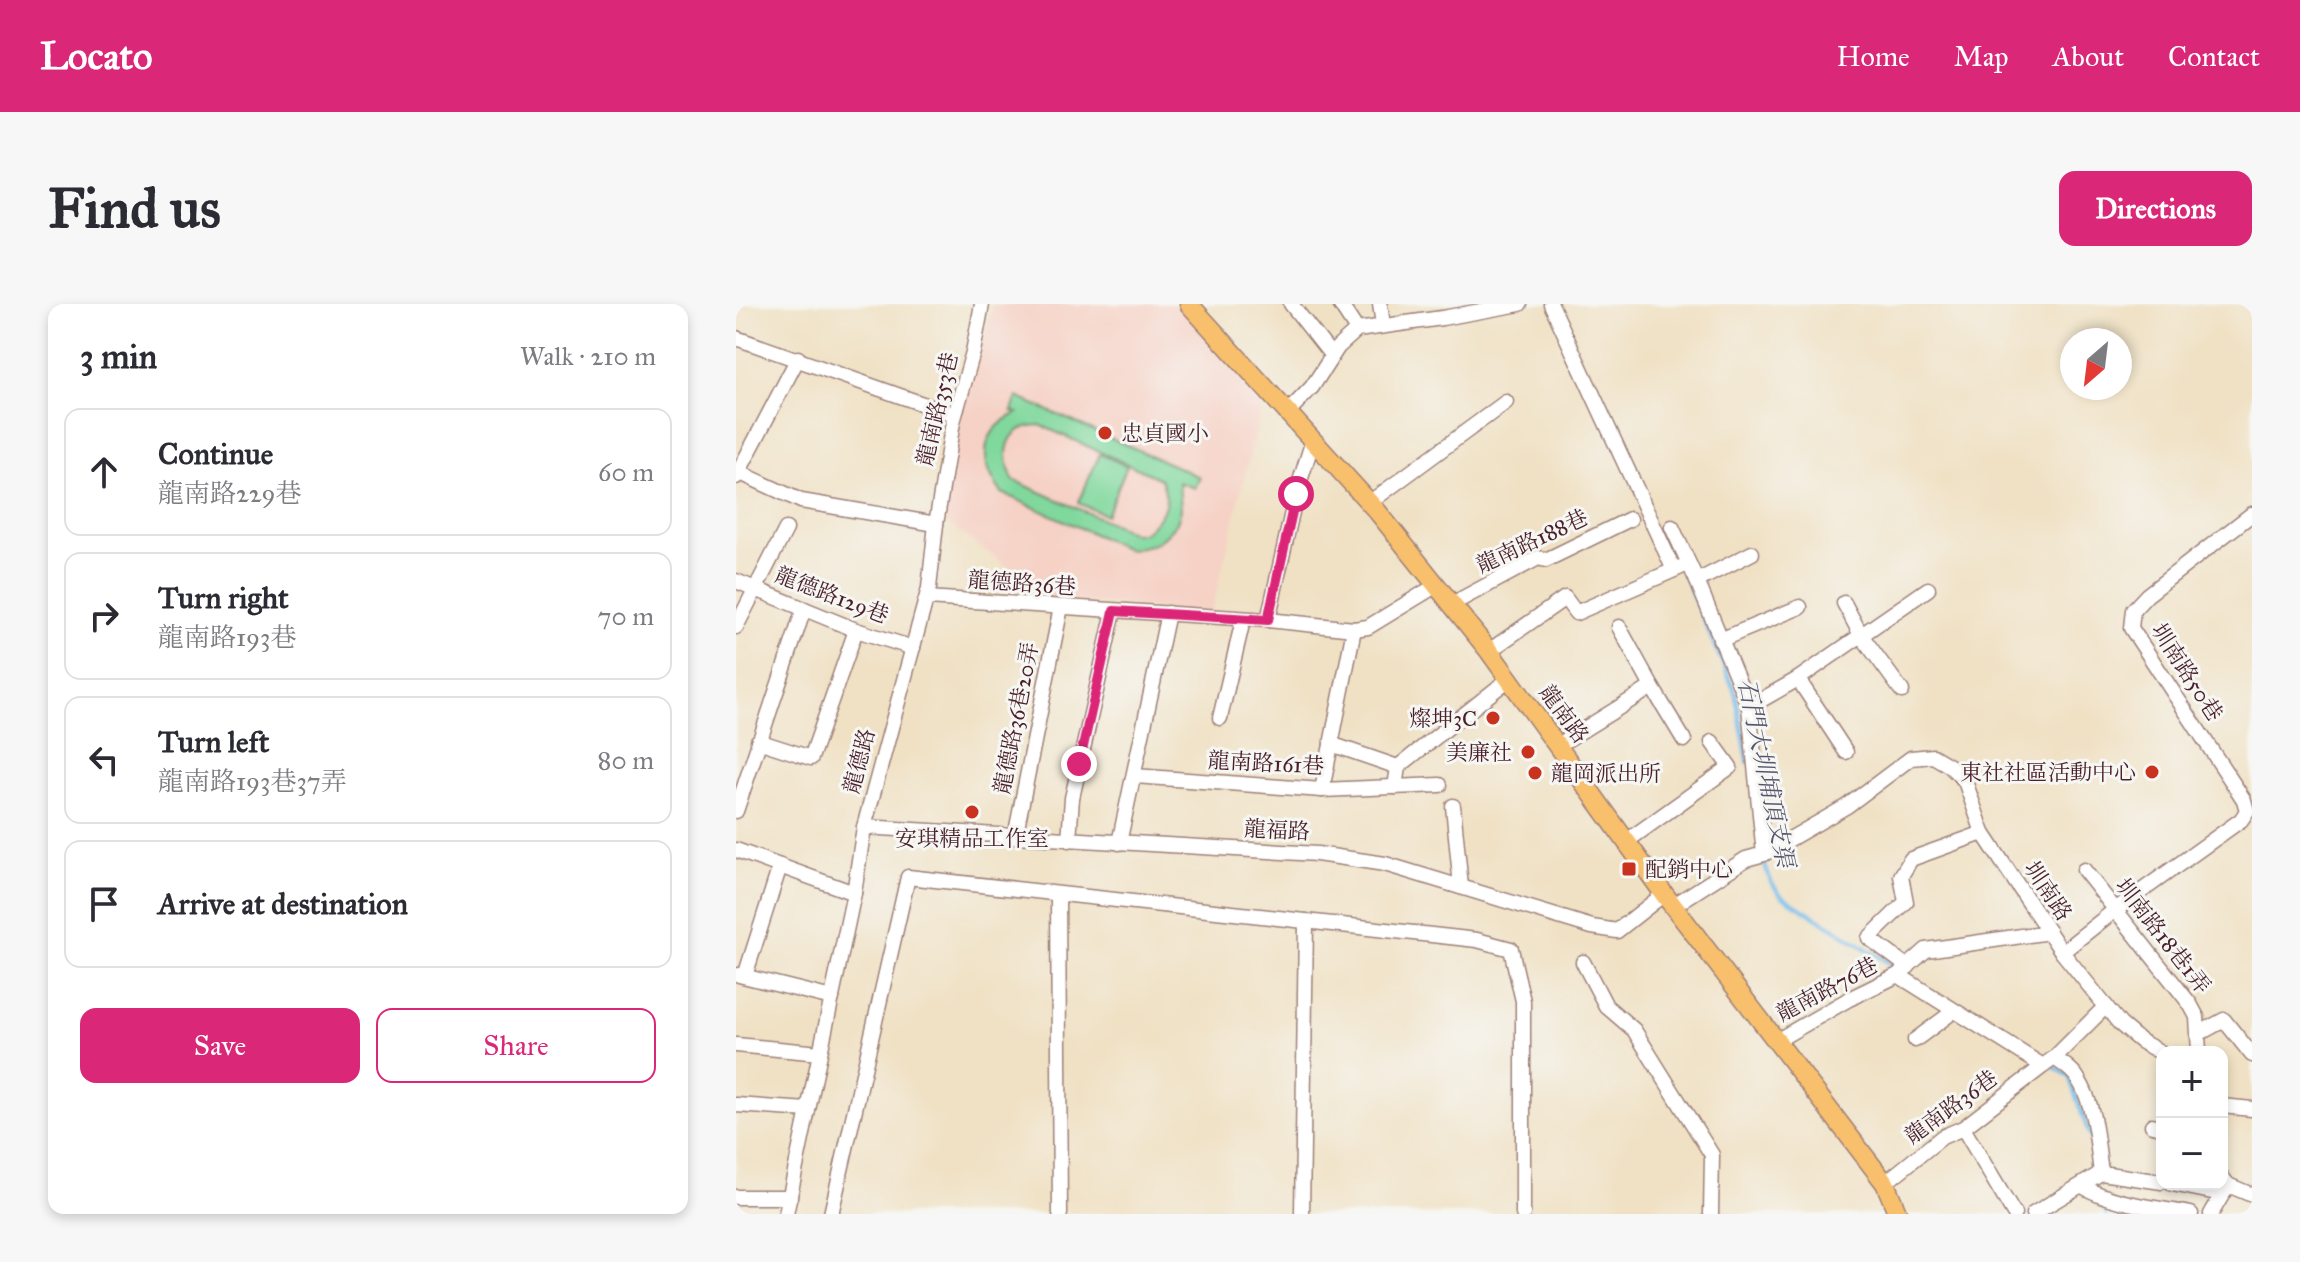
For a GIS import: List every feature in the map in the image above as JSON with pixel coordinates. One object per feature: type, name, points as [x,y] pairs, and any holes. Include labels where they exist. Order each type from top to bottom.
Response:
[{"type":"main road","name":"龍南路","points":[[1189,304],[1369,503],[1489,651],[1668,900],[1885,1183],[1898,1214]]},
{"type":"street","name":"龍南路353巷","points":[[936,524],[954,415],[973,352],[982,304]]},
{"type":"street","points":[[1291,304],[1332,356]]},
{"type":"street","points":[[1340,304],[1357,330]]},
{"type":"street","points":[[1380,304],[1383,325]]},
{"type":"street","points":[[1288,412],[1312,387],[1338,347],[1357,330],[1441,311],[1520,304]]},
{"type":"street","points":[[1551,304],[1674,570]]},
{"type":"street","points":[[736,338],[954,415]]},
{"type":"street","points":[[798,358],[737,473],[801,501],[936,524]]},
{"type":"street","points":[[1369,503],[1506,402]]},
{"type":"street","points":[[1268,620],[1296,494],[1313,440]]},
{"type":"street","name":"圳南路50巷","points":[[2062,952],[2241,820],[2247,811],[2244,800],[2131,628],[2133,610],[2147,595],[2252,514]]},
{"type":"street","name":"龍南路188巷","points":[[1452,604],[1538,558],[1546,560],[1630,519]]},
{"type":"street","name":"龍德路","points":[[786,1214],[854,893],[864,827],[927,598],[936,524]]},
{"type":"street","points":[[1668,900],[1746,859],[1764,854],[1749,707],[1672,527]]},
{"type":"street","points":[[736,627],[786,529]]},
{"type":"street","points":[[1697,581],[1752,553]]},
{"type":"street","points":[[1489,651],[1565,598],[1576,613],[1689,563]]},
{"type":"street","name":"龍德路129巷","points":[[736,581],[856,630],[913,648]]},
{"type":"street","points":[[1322,790],[1354,629],[1368,627],[1437,585]]},
{"type":"street","points":[[1749,707],[1798,679],[1928,589]]},
{"type":"street","name":"龍德路36巷","points":[[927,598],[1268,620],[1354,629]]},
{"type":"street","points":[[1844,603],[1861,635],[1902,691]]},
{"type":"street","name":"龍德路36巷20弄","points":[[1015,837],[1061,607]]},
{"type":"street","points":[[1720,640],[1800,607]]},
{"type":"street","points":[[736,811],[804,609]]},
{"type":"street","points":[[1069,840],[1072,798],[1114,611]]},
{"type":"street","points":[[1119,843],[1168,613]]},
{"type":"street","points":[[1220,718],[1243,620]]},
{"type":"street","points":[[1619,627],[1684,740]]},
{"type":"street","points":[[758,741],[811,758],[856,630]]},
{"type":"street","points":[[1395,787],[1398,767],[1509,679]]},
{"type":"street","points":[[1798,679],[1846,752]]},
{"type":"street","points":[[1557,746],[1652,687]]},
{"type":"street","points":[[1627,841],[1730,767],[1712,742]]},
{"type":"street","points":[[1331,744],[1398,767]]},
{"type":"street","name":"圳南路","points":[[1764,854],[1847,806],[1911,758],[1933,756],[1950,766],[1965,781],[1983,833],[2062,952],[2120,1024],[2156,1050]]},
{"type":"street","name":"龍南路161巷","points":[[1135,776],[1322,790],[1440,785]]},
{"type":"street","points":[[1453,806],[1461,887]]},
{"type":"street","name":"龍福路","points":[[864,827],[1317,854],[1385,864],[1592,927],[1617,931],[1668,900]]},
{"type":"street","points":[[1983,833],[1911,859],[1901,876],[1906,902],[1869,938],[1903,971],[1954,1011],[2078,1078],[2086,1095],[2096,1135],[2101,1173]]},
{"type":"street","points":[[736,850],[854,893]]},
{"type":"street","points":[[780,866],[740,975],[832,998]]},
{"type":"street","name":"圳南路18巷1弄","points":[[2084,870],[2190,1004],[2200,1033]]},
{"type":"street","points":[[831,1214],[908,877],[1477,940],[1511,949],[1523,1001],[1523,1214]]},
{"type":"street","points":[[1058,895],[1060,1214]]},
{"type":"street","points":[[1302,1214],[1306,921]]},
{"type":"street","name":"龍南路76巷","points":[[1776,1041],[1903,971],[1926,950],[2049,932]]},
{"type":"street","points":[[1583,962],[1606,1006],[1634,1030],[1712,1155],[1711,1214]]},
{"type":"street","name":"龍南路36巷","points":[[1885,1183],[1942,1137],[1963,1128],[2048,1062],[2106,1006]]},
{"type":"street","points":[[1915,1040],[1954,1011]]},
{"type":"street","points":[[2199,1046],[2200,1033],[2224,1020],[2252,1055]]},
{"type":"street","points":[[736,1045],[820,1053]]},
{"type":"street","points":[[736,1105],[808,1110]]},
{"type":"street","points":[[2228,1107],[2252,1109]]},
{"type":"street","points":[[1963,1128],[2014,1214]]},
{"type":"street","points":[[2033,1214],[2101,1173],[2156,1181]]},
{"type":"street","points":[[2082,1186],[2098,1196],[2191,1214]]},
{"type":"street","points":[[2228,1186],[2250,1189]]},
{"type":"street","points":[[2211,1214],[2222,1190]]},
{"type":"street","points":[[2098,1196],[2102,1214]]},
{"type":"street","points":[[736,1197],[790,1197]]},
{"type":"shaded area","name":"忠貞國小","points":[[994,304],[1177,304],[1262,406],[1211,614],[1051,598],[946,522],[947,460]]},
{"type":"green space","points":[[1017,397],[1200,477],[1195,488],[1179,482],[1181,510],[1177,522],[1165,536],[1154,544],[1129,550],[1002,493],[989,470],[986,448],[996,429],[1018,413],[1012,411]],"holes":[[[1040,425],[1161,479],[1166,496],[1164,509],[1144,533],[1133,533],[1013,480],[1007,451],[1013,435]]]},
{"type":"green space","points":[[1100,454],[1127,466],[1106,515],[1078,503]]},
{"type":"waterway","name":"石門大圳埔頂支渠","points":[[1682,571],[1735,692],[1748,762]]},
{"type":"waterway","name":"石門大圳埔頂支渠","points":[[1762,857],[1771,882],[1781,895],[1900,970]]},
{"type":"waterway","name":"石門大圳埔頂支渠","points":[[2049,1064],[2069,1076],[2090,1137]]},
{"type":"waterway","name":"石門大圳埔頂支渠","points":[[2103,1200],[2106,1214]]},
{"type":"place","name":"忠貞國小","points":[[1105,433]]},
{"type":"place","name":"燦坤3C","points":[[1493,718]]},
{"type":"place","name":"美廉社","points":[[1528,752]]},
{"type":"place","name":"東社社區活動中心","points":[[2152,772]]},
{"type":"place","name":"龍岡派出所","points":[[1535,773]]},
{"type":"place","name":"安琪精品工作室","points":[[972,812]]},
{"type":"place","name":"配銷中心","points":[[1629,869]]},
{"type":"route","points":[[1079,764],[1114,611],[1268,620],[1296,494]]}]
